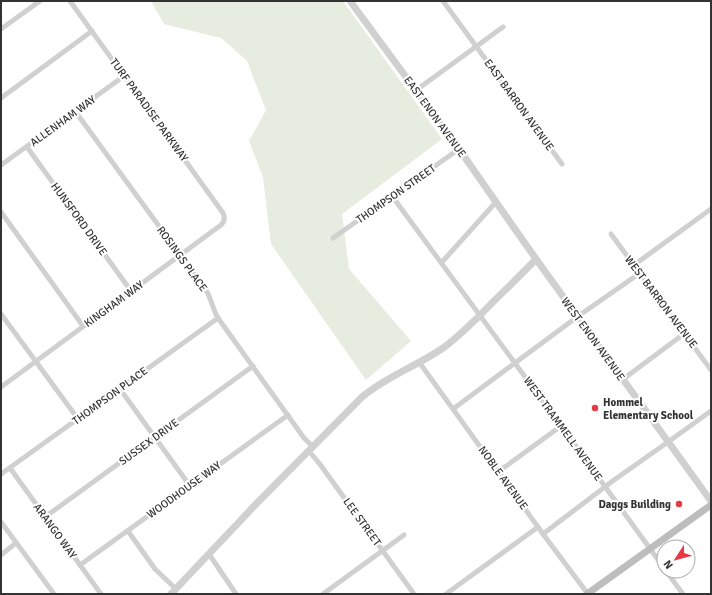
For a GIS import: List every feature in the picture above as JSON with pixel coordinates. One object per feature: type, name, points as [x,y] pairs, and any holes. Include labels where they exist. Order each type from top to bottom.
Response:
[{"type":"main road","points":[[588,594],[649,548],[711,505]]},
{"type":"street","points":[[1,29],[40,1]]},
{"type":"street","name":"TURF PARADISE PARKWAY","points":[[70,1],[223,213],[224,219]]},
{"type":"street","name":"EAST ENON AVENUE","points":[[350,1],[519,234]]},
{"type":"street","name":"EAST BARRON AVENUE","points":[[443,1],[562,164]]},
{"type":"street","points":[[415,91],[503,27]]},
{"type":"street","points":[[1,98],[92,32]]},
{"type":"street","name":"ALLENHAM WAY","points":[[1,166],[124,76]]},
{"type":"street","name":"ROSINGS PLACE","points":[[75,111],[207,292],[218,318],[311,449]]},
{"type":"street","name":"HUNSFORD DRIVE","points":[[27,147],[131,291]]},
{"type":"street","name":"THOMPSON STREET","points":[[333,238],[458,149]]},
{"type":"street","name":"WEST TRAMMELL AVENUE","points":[[392,196],[442,262],[656,557]]},
{"type":"street","points":[[442,262],[496,202]]},
{"type":"street","points":[[634,265],[711,209]]},
{"type":"street","points":[[1,212],[83,326]]},
{"type":"street","name":"KINGHAM WAY","points":[[1,386],[221,225],[224,222],[224,219]]},
{"type":"street","name":"WEST ENON AVENUE","points":[[519,234],[622,380],[711,501]]},
{"type":"street","name":"WEST BARRON AVENUE","points":[[611,234],[711,370]]},
{"type":"street","points":[[128,531],[173,591],[362,397],[396,373],[430,356],[455,339],[480,316],[536,259]]},
{"type":"street","points":[[453,409],[577,317],[640,273]]},
{"type":"street","points":[[1,314],[78,419]]},
{"type":"street","name":"THOMPSON PLACE","points":[[1,474],[218,318]]},
{"type":"street","points":[[622,380],[685,333]]},
{"type":"street","name":"NOBLE AVENUE","points":[[419,362],[588,594]]},
{"type":"street","name":"SUSSEX DRIVE","points":[[45,517],[252,366]]},
{"type":"street","points":[[120,389],[190,486]]},
{"type":"street","points":[[543,534],[605,486],[711,411]]},
{"type":"street","name":"WOODHOUSE WAY","points":[[80,565],[288,415]]},
{"type":"street","points":[[498,472],[561,426]]},
{"type":"street","name":"LEE STREET","points":[[311,449],[319,463],[414,594]]},
{"type":"street","name":"ARANGO WAY","points":[[10,468],[101,594]]},
{"type":"street","points":[[1,522],[51,593]]},
{"type":"street","points":[[446,594],[538,527]]},
{"type":"street","points":[[323,594],[404,535]]},
{"type":"street","points":[[1,555],[16,543]]},
{"type":"street","points":[[209,554],[236,594]]},
{"type":"street","points":[[672,579],[683,594]]},
{"type":"shaded area","points":[[151,1],[343,1],[442,139],[342,214],[349,269],[411,341],[366,380],[271,244],[263,177],[249,141],[266,110],[247,61],[221,38],[164,24]]},
{"type":"place","name":"Hommel Elementary School","points":[[595,408]]},
{"type":"place","name":"Daggs Building","points":[[679,504]]}]
